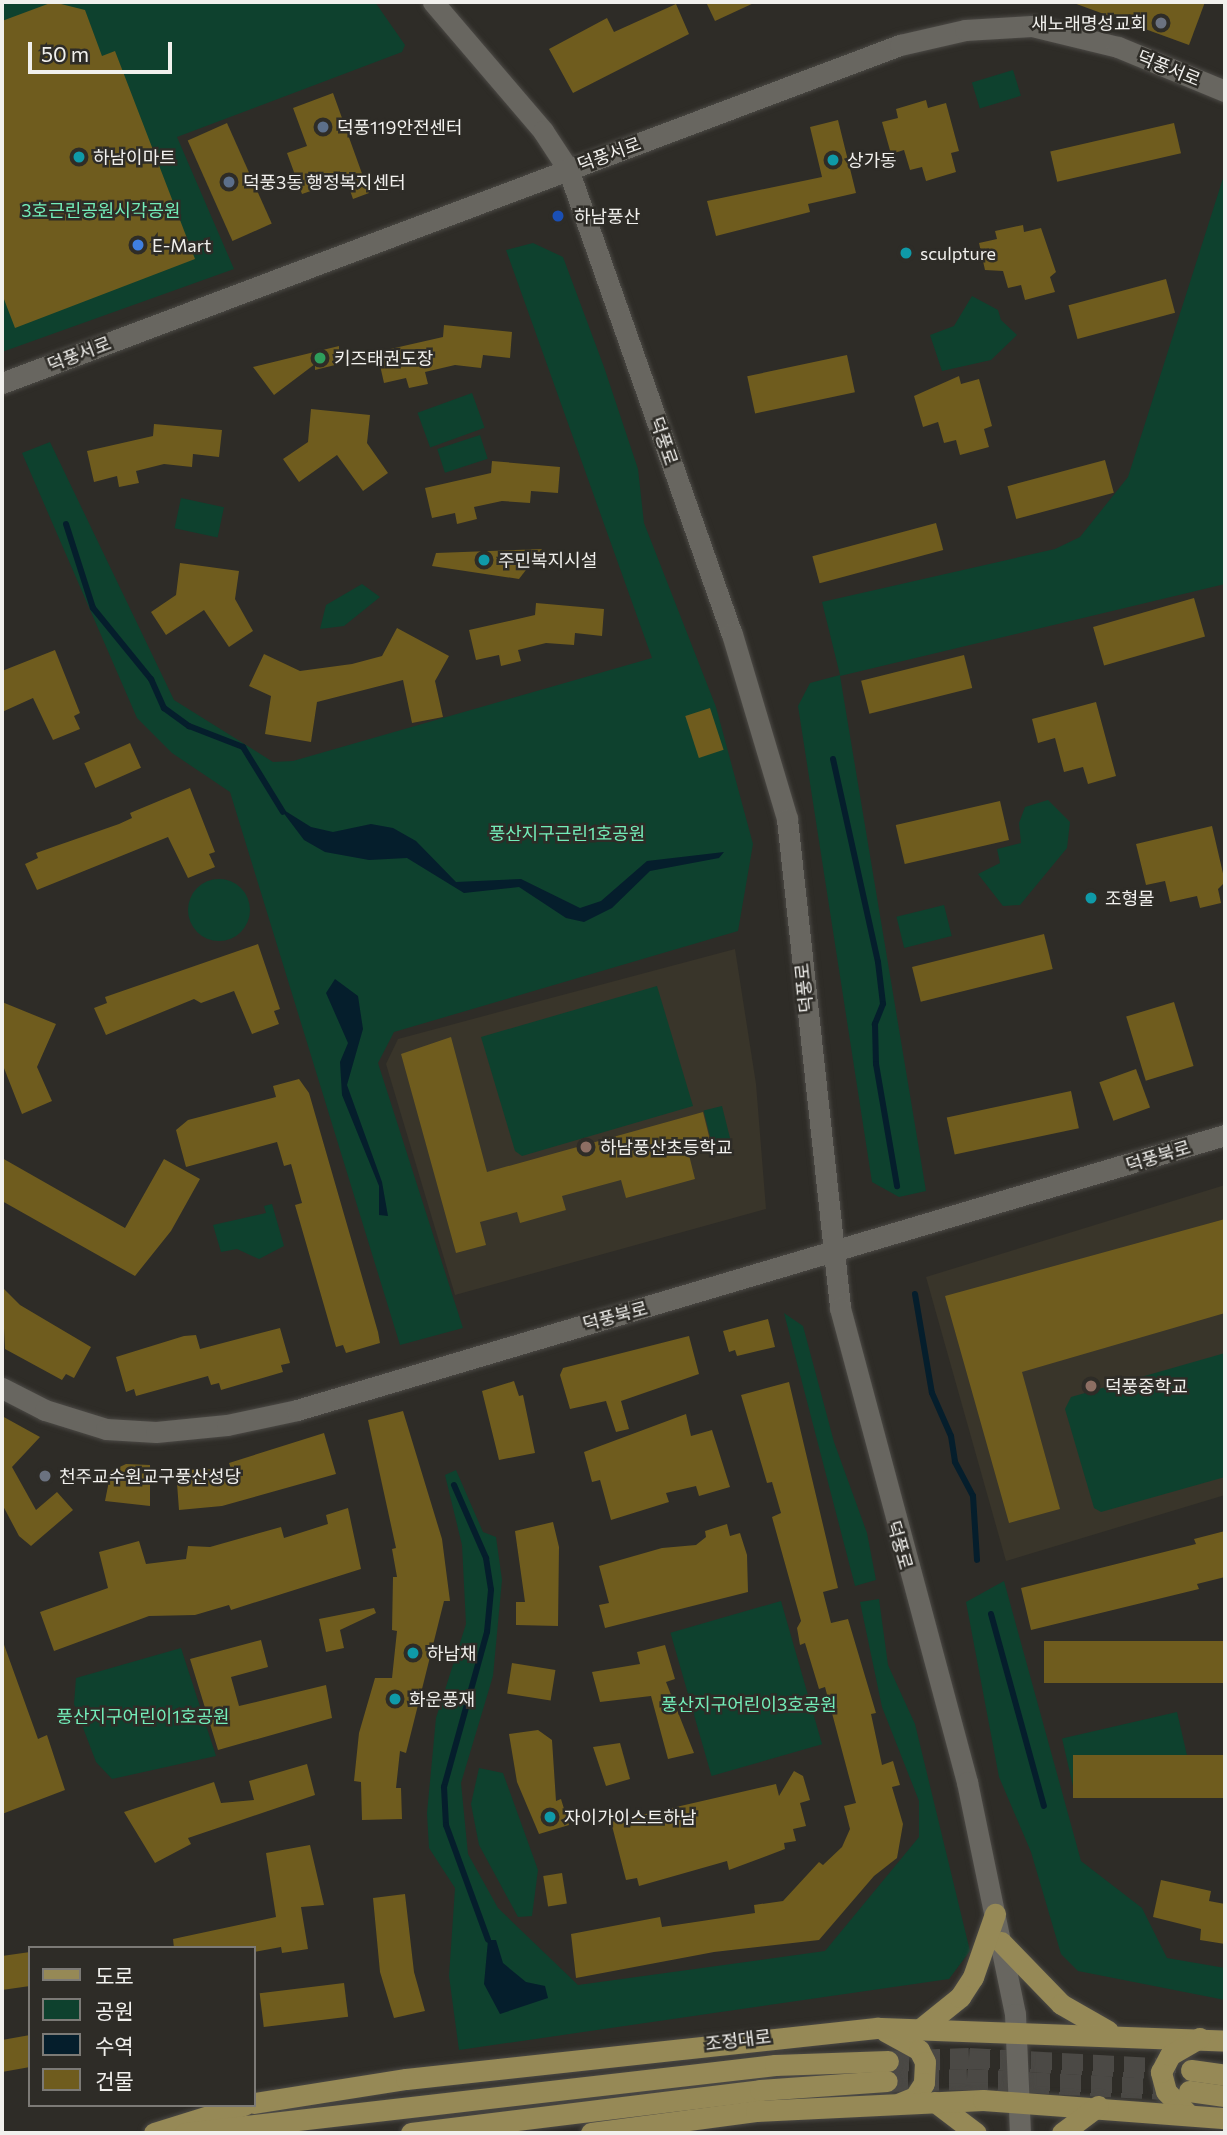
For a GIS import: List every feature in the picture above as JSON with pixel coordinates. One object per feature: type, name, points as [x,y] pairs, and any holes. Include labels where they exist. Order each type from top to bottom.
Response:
[{"type":"main road","points":[[919,2030],[960,1997],[973,1977],[995,1914]]},
{"type":"main road","points":[[1000,1942],[1061,2004],[1116,2035]]},
{"type":"main road","points":[[878,2028],[919,2050],[925,2062],[924,2083],[915,2096],[900,2103]]},
{"type":"main road","name":"조정대로","points":[[256,2103],[406,2079],[878,2028],[1017,2034],[1201,2037],[1225,2041]]},
{"type":"main road","points":[[1187,2113],[1166,2091],[1161,2072],[1170,2055],[1201,2037]]},
{"type":"main road","name":"조정대로","points":[[186,2133],[775,2065],[888,2071],[760,2090],[411,2133]]},
{"type":"main road","points":[[1225,2075],[1190,2080],[1225,2096]]},
{"type":"main road","points":[[591,2133],[757,2111],[936,2102],[1023,2100],[1225,2118]]},
{"type":"main road","points":[[936,2102],[976,2133]]},
{"type":"main road","points":[[1062,2133],[1098,2106]]},
{"type":"main road","points":[[154,2133],[238,2107]]},
{"type":"street","name":"덕풍로","points":[[433,2],[536,121],[568,169],[732,634],[787,819],[832,1254],[858,1384],[967,1782],[1017,2034],[1023,2100],[1020,2133]]},
{"type":"street","name":"덕풍서로","points":[[2,383],[900,44],[965,30],[1032,26],[1069,32],[1225,91]]},
{"type":"street","name":"덕풍북로","points":[[2,1388],[45,1410],[106,1429],[205,1429],[296,1410],[1225,1136]]},
{"type":"shaded area","name":"하남풍산초등학교","points":[[735,949],[756,1084],[766,1209],[455,1295],[386,1064],[398,1039]]},
{"type":"shaded area","name":"덕풍중학교","points":[[1225,1185],[1225,1495],[1006,1561],[926,1277]]},
{"type":"green space","name":"3호근린공원시각공원","points":[[2,2],[375,2],[405,45],[402,52],[177,137],[234,269],[2,352]]},
{"type":"green space","points":[[1013,70],[1021,96],[980,108],[972,83]]},
{"type":"green space","points":[[1225,172],[1225,584],[840,676],[926,1191],[899,1197],[872,1182],[798,706],[810,683],[840,675],[822,602],[1055,549],[1080,537],[1128,477]]},
{"type":"green space","name":"풍산지구근린1호공원","points":[[533,243],[563,257],[604,367],[638,469],[644,523],[716,707],[753,844],[738,931],[394,1032],[378,1063],[463,1328],[400,1345],[230,792],[172,753],[137,718],[22,453],[50,442],[174,700],[273,762],[293,761],[652,658],[506,250]]},
{"type":"green space","points":[[972,296],[998,310],[1001,320],[1017,335],[991,360],[942,371],[930,335],[954,326]]},
{"type":"green space","points":[[472,393],[485,428],[430,448],[417,413]]},
{"type":"green space","points":[[480,435],[488,459],[445,473],[437,449]]},
{"type":"green space","points":[[181,498],[224,507],[218,537],[175,528]]},
{"type":"green space","points":[[362,584],[380,597],[344,626],[320,629],[326,605]]},
{"type":"green space","points":[[1048,800],[1070,822],[1067,848],[1020,905],[1003,906],[978,874],[1000,863],[997,849],[1021,843],[1019,823],[1025,807]]},
{"type":"green space","points":[[213,879],[225,879],[241,888],[248,898],[248,922],[241,932],[225,941],[213,941],[202,936],[193,927],[188,916],[188,904],[193,893],[202,884]]},
{"type":"green space","points":[[944,905],[952,936],[904,948],[896,917]]},
{"type":"green space","points":[[657,986],[693,1106],[522,1156],[515,1151],[481,1037]]},
{"type":"green space","points":[[722,1106],[730,1139],[712,1144],[704,1111]]},
{"type":"green space","points":[[272,1204],[284,1246],[259,1259],[237,1249],[221,1252],[213,1225],[266,1213],[264,1206]]},
{"type":"green space","points":[[784,1313],[803,1326],[834,1442],[867,1533],[876,1580],[855,1586]]},
{"type":"green space","points":[[1225,1353],[1225,1477],[1101,1512],[1094,1508],[1065,1409],[1071,1397]]},
{"type":"green space","points":[[456,1470],[483,1532],[496,1537],[502,1580],[493,1676],[461,1783],[468,1854],[498,1908],[578,1985],[825,1951],[919,1837],[919,1801],[882,1707],[860,1602],[879,1599],[888,1665],[915,1724],[970,1951],[949,1979],[459,2050],[449,1976],[455,1888],[429,1848],[427,1813],[436,1718],[466,1624],[462,1545],[445,1475]]},
{"type":"green space","points":[[1004,1581],[1081,1861],[1142,1908],[1167,1958],[1225,1968],[1225,2000],[1078,1971],[1061,1954],[1031,1852],[999,1777],[966,1602]]},
{"type":"green space","name":"풍산지구어린이3호공원","points":[[781,1601],[822,1744],[712,1776],[670,1633]]},
{"type":"green space","name":"풍산지구어린이1호공원","points":[[181,1648],[216,1756],[112,1779],[96,1762],[74,1704],[76,1678]]},
{"type":"green space","points":[[1177,1712],[1188,1759],[1073,1785],[1062,1739]]},
{"type":"green space","points":[[479,1768],[503,1773],[538,1870],[532,1916],[518,1917],[479,1845],[471,1804]]},
{"type":"water","points":[[279,807],[311,827],[333,832],[371,824],[393,828],[416,841],[456,882],[521,879],[580,908],[601,901],[647,861],[724,852],[719,858],[650,871],[612,908],[584,922],[566,918],[519,887],[464,893],[407,858],[369,860],[325,852],[304,840]]},
{"type":"water","points":[[335,979],[358,996],[363,1029],[347,1085],[382,1182],[388,1216],[379,1215],[379,1186],[342,1095],[340,1062],[348,1043],[326,993]]},
{"type":"water","points":[[488,1940],[496,1940],[503,1963],[526,1982],[545,1986],[548,1998],[500,2014],[484,1984]]},
{"type":"building","name":"하남이마트","points":[[53,2],[85,10],[102,56],[115,51],[195,259],[15,328],[2,294],[2,21]]},
{"type":"building","points":[[706,2],[756,2],[715,21]]},
{"type":"building","name":"새노래명성교회","points":[[1071,2],[1205,2],[1189,45]]},
{"type":"building","points":[[676,4],[689,34],[573,93],[549,49],[607,18],[614,32]]},
{"type":"building","name":"덕풍119안전센터","points":[[333,93],[369,193],[353,199],[346,179],[302,194],[287,153],[307,146],[293,108]]},
{"type":"building","points":[[926,100],[928,108],[946,103],[959,151],[951,153],[956,172],[926,181],[922,167],[910,170],[904,150],[891,154],[882,122],[898,118],[896,109]]},
{"type":"building","points":[[838,120],[856,193],[808,204],[810,212],[716,236],[707,201],[822,177],[810,127]]},
{"type":"building","name":"덕풍3동 행정복지센터","points":[[227,123],[272,223],[232,241],[188,140]]},
{"type":"building","points":[[1174,123],[1181,153],[1057,182],[1050,152]]},
{"type":"building","points":[[1023,225],[1024,232],[1041,228],[1056,272],[1050,277],[1055,292],[1025,300],[1021,285],[1008,288],[1003,271],[985,270],[979,243],[997,239],[995,231]]},
{"type":"building","points":[[1166,279],[1175,313],[1078,339],[1068,305]]},
{"type":"building","points":[[444,325],[512,332],[510,358],[483,355],[481,368],[455,365],[425,372],[428,384],[409,388],[406,378],[384,383],[377,352],[443,337]]},
{"type":"building","points":[[339,346],[339,364],[315,370],[315,364],[274,395],[253,367]]},
{"type":"building","points":[[847,355],[855,392],[755,413],[747,376]]},
{"type":"building","points":[[959,376],[961,384],[979,379],[992,426],[984,429],[989,447],[960,455],[956,440],[944,443],[938,422],[923,427],[914,396]]},
{"type":"building","points":[[311,409],[370,415],[367,443],[388,473],[363,491],[337,455],[299,482],[283,459],[308,442]]},
{"type":"building","points":[[154,424],[222,430],[219,457],[193,454],[192,467],[164,464],[136,471],[139,483],[119,487],[117,476],[94,482],[87,451],[153,436]]},
{"type":"building","points":[[1105,460],[1114,493],[1016,519],[1007,486]]},
{"type":"building","points":[[492,461],[560,467],[558,493],[531,491],[530,503],[502,501],[474,507],[477,519],[457,524],[455,513],[432,518],[425,488],[491,473]]},
{"type":"building","points":[[936,523],[943,550],[820,583],[812,556]]},
{"type":"building","name":"주민복지시설","points":[[542,549],[519,579],[432,566],[436,553]]},
{"type":"building","points":[[180,563],[239,571],[235,599],[253,631],[229,647],[204,610],[166,635],[151,612],[176,595]]},
{"type":"building","points":[[1194,598],[1205,636],[1104,665],[1093,627]]},
{"type":"building","points":[[536,603],[604,609],[602,636],[575,633],[574,645],[546,643],[518,650],[521,661],[501,666],[499,655],[476,660],[469,630],[535,615]]},
{"type":"building","points":[[397,628],[449,656],[435,681],[443,717],[412,723],[403,680],[317,702],[311,742],[265,734],[271,696],[249,686],[264,654],[300,671],[352,664],[382,656]]},
{"type":"building","points":[[55,650],[80,713],[74,716],[80,729],[53,740],[33,698],[2,712],[2,671]]},
{"type":"building","points":[[964,655],[972,688],[869,714],[861,681]]},
{"type":"building","points":[[1096,702],[1116,776],[1088,784],[1083,767],[1064,772],[1055,738],[1038,743],[1032,719]]},
{"type":"building","points":[[710,708],[724,750],[699,758],[685,716]]},
{"type":"building","points":[[130,743],[141,768],[95,788],[84,763]]},
{"type":"building","points":[[190,788],[215,852],[209,854],[215,867],[188,878],[168,837],[37,890],[25,864],[38,858],[36,853],[119,824],[132,818],[130,813]]},
{"type":"building","points":[[1000,801],[1009,840],[905,864],[896,825]]},
{"type":"building","points":[[1212,826],[1225,882],[1218,889],[1221,903],[1200,908],[1197,896],[1170,902],[1165,881],[1146,885],[1136,844]]},
{"type":"building","points":[[1044,934],[1053,969],[921,1002],[912,967]]},
{"type":"building","points":[[258,944],[280,1009],[274,1011],[279,1024],[252,1034],[234,991],[201,1003],[194,999],[106,1035],[94,1008],[107,1003],[105,997]]},
{"type":"building","points":[[2,1002],[56,1024],[37,1067],[52,1101],[22,1114],[2,1063]]},
{"type":"building","points":[[1174,1002],[1194,1066],[1146,1081],[1126,1017]]},
{"type":"building","points":[[451,1037],[487,1172],[703,1112],[711,1144],[688,1151],[695,1179],[626,1198],[621,1180],[562,1196],[566,1210],[520,1223],[517,1212],[480,1222],[486,1245],[456,1253],[401,1054]]},
{"type":"building","points":[[1136,1069],[1150,1108],[1113,1121],[1099,1082]]},
{"type":"building","points":[[299,1079],[309,1093],[380,1343],[346,1353],[343,1345],[336,1347],[295,1205],[302,1203],[291,1164],[284,1166],[277,1142],[186,1167],[176,1130],[188,1120],[276,1097],[273,1086]]},
{"type":"building","points":[[1071,1091],[1079,1128],[955,1155],[947,1117]]},
{"type":"building","points":[[2,1158],[125,1228],[164,1159],[200,1179],[171,1231],[135,1276],[2,1201]]},
{"type":"building","points":[[1225,1219],[1225,1313],[1022,1372],[1060,1509],[1009,1523],[945,1296]]},
{"type":"building","points":[[2,1287],[20,1305],[91,1347],[74,1378],[66,1374],[62,1380],[5,1349]]},
{"type":"building","points":[[768,1319],[775,1347],[737,1356],[735,1350],[729,1352],[723,1331]]},
{"type":"building","points":[[280,1328],[290,1363],[281,1365],[283,1372],[221,1390],[219,1383],[211,1385],[208,1376],[136,1396],[134,1389],[126,1392],[116,1357],[184,1336],[196,1335],[200,1349]]},
{"type":"building","points":[[689,1336],[699,1374],[621,1401],[629,1429],[616,1432],[606,1401],[570,1409],[560,1375],[563,1368]]},
{"type":"building","points":[[514,1381],[519,1396],[523,1395],[535,1453],[499,1460],[482,1391]]},
{"type":"building","points":[[789,1382],[838,1588],[823,1592],[831,1623],[848,1619],[876,1713],[871,1714],[882,1765],[893,1761],[900,1785],[892,1787],[903,1824],[897,1858],[874,1876],[819,1940],[714,1952],[576,1978],[571,1934],[660,1917],[662,1927],[755,1913],[754,1905],[783,1901],[819,1862],[823,1865],[842,1847],[850,1829],[844,1806],[856,1803],[825,1687],[819,1689],[805,1643],[800,1645],[797,1628],[801,1621],[772,1517],[781,1513],[772,1482],[767,1483],[741,1395]]},
{"type":"building","points":[[403,1411],[442,1539],[450,1601],[444,1601],[406,1753],[400,1751],[396,1788],[401,1788],[402,1819],[362,1820],[361,1782],[354,1781],[359,1733],[375,1678],[392,1678],[397,1631],[392,1630],[393,1577],[397,1577],[392,1549],[396,1548],[368,1420]]},
{"type":"building","points":[[686,1414],[691,1436],[712,1430],[730,1487],[699,1496],[696,1486],[666,1493],[669,1502],[611,1520],[600,1480],[592,1482],[584,1452]]},
{"type":"building","points":[[2,1416],[40,1437],[12,1467],[36,1510],[57,1492],[73,1510],[31,1546],[19,1536],[2,1504]]},
{"type":"building","points":[[324,1433],[336,1474],[222,1506],[179,1510],[176,1470],[231,1469],[229,1463]]},
{"type":"building","points":[[126,1464],[150,1465],[150,1506],[105,1501],[111,1471]]},
{"type":"building","points":[[348,1508],[361,1569],[231,1610],[229,1605],[195,1615],[149,1616],[54,1651],[40,1612],[108,1588],[99,1552],[139,1541],[146,1564],[186,1559],[188,1546],[210,1547],[281,1527],[284,1538],[328,1524],[326,1515]]},
{"type":"building","points":[[553,1522],[559,1547],[558,1626],[516,1625],[516,1602],[525,1602],[515,1531]]},
{"type":"building","points":[[727,1524],[730,1536],[740,1533],[747,1555],[748,1592],[605,1628],[599,1605],[609,1603],[599,1566],[662,1548],[696,1545],[706,1537],[705,1531]]},
{"type":"building","points":[[1225,1531],[1225,1577],[1197,1584],[1199,1589],[1031,1630],[1021,1588],[1196,1544],[1194,1539]]},
{"type":"building","points":[[374,1608],[376,1613],[340,1630],[344,1648],[326,1652],[319,1619]]},
{"type":"building","points":[[2,1639],[38,1739],[47,1735],[65,1790],[2,1814]]},
{"type":"building","points":[[261,1640],[268,1667],[231,1677],[239,1706],[326,1685],[332,1718],[218,1750],[190,1659]]},
{"type":"building","points":[[1044,1641],[1225,1641],[1225,1683],[1044,1683]]},
{"type":"building","points":[[665,1645],[675,1679],[666,1682],[694,1753],[668,1759],[651,1696],[600,1702],[592,1672],[640,1664],[637,1652]]},
{"type":"building","points":[[512,1663],[555,1670],[551,1701],[507,1694]]},
{"type":"building","points":[[538,1730],[552,1740],[556,1801],[561,1799],[569,1825],[539,1834],[517,1782],[509,1734]]},
{"type":"building","points":[[620,1743],[630,1779],[606,1786],[593,1747]]},
{"type":"building","points":[[1073,1755],[1225,1755],[1225,1798],[1073,1798]]},
{"type":"building","points":[[307,1764],[315,1795],[188,1838],[191,1844],[155,1863],[124,1812],[214,1782],[221,1803],[254,1800],[249,1781]]},
{"type":"building","points":[[794,1771],[803,1776],[810,1800],[800,1803],[806,1826],[793,1829],[796,1841],[784,1843],[785,1849],[729,1870],[727,1861],[639,1886],[637,1878],[626,1880],[611,1822],[776,1784],[779,1796]]},
{"type":"building","points":[[310,1845],[324,1905],[301,1907],[308,1949],[282,1953],[281,1947],[256,1952],[256,1946],[174,1946],[173,1939],[276,1917],[266,1853]]},
{"type":"building","points":[[562,1873],[567,1904],[548,1907],[543,1876]]},
{"type":"building","points":[[1161,1880],[1211,1891],[1209,1901],[1225,1904],[1225,1944],[1200,1940],[1201,1929],[1153,1917]]},
{"type":"building","points":[[405,1894],[414,1972],[425,2011],[394,2018],[380,1972],[373,1898]]},
{"type":"building","points":[[28,1952],[28,1986],[2,1990],[2,1956]]},
{"type":"building","points":[[344,1983],[348,2017],[264,2027],[260,1993]]},
{"type":"building","points":[[28,2035],[28,2067],[2,2072],[2,2040]]},
{"type":"waterway","points":[[66,524],[93,608],[151,679],[164,708],[189,726],[243,747],[283,812]]},
{"type":"waterway","points":[[833,759],[878,962],[883,1004],[875,1024],[876,1064],[897,1186]]},
{"type":"waterway","points":[[915,1294],[932,1393],[951,1436],[955,1462],[973,1496],[977,1560]]},
{"type":"waterway","points":[[454,1485],[486,1558],[491,1590],[487,1632],[444,1787],[446,1825],[488,1940]]},
{"type":"waterway","points":[[991,1614],[1044,1806]]},
{"type":"tunnel","points":[[888,2061],[969,2058],[1191,2070]]},
{"type":"tunnel","points":[[887,2081],[967,2079],[1182,2090]]},
{"type":"place","name":"새노래명성교회","points":[[1161,23]]},
{"type":"place","name":"덕풍119안전센터","points":[[323,127]]},
{"type":"place","name":"하남이마트","points":[[79,157]]},
{"type":"place","name":"상가동","points":[[833,160]]},
{"type":"place","name":"덕풍3동 행정복지센터","points":[[229,182]]},
{"type":"place","name":"하남풍산","points":[[558,216]]},
{"type":"place","name":"E-Mart","points":[[138,245]]},
{"type":"place","name":"sculpture","points":[[906,253]]},
{"type":"place","name":"키즈태권도장","points":[[320,358]]},
{"type":"place","name":"주민복지시설","points":[[484,560]]},
{"type":"place","name":"조형물","points":[[1091,898]]},
{"type":"place","name":"하남풍산초등학교","points":[[586,1147]]},
{"type":"place","name":"덕풍중학교","points":[[1091,1386]]},
{"type":"place","name":"천주교수원교구풍산성당","points":[[45,1476]]},
{"type":"place","name":"하남채","points":[[413,1653]]},
{"type":"place","name":"화운풍재","points":[[395,1699]]},
{"type":"place","name":"자이가이스트하남","points":[[550,1817]]}]
